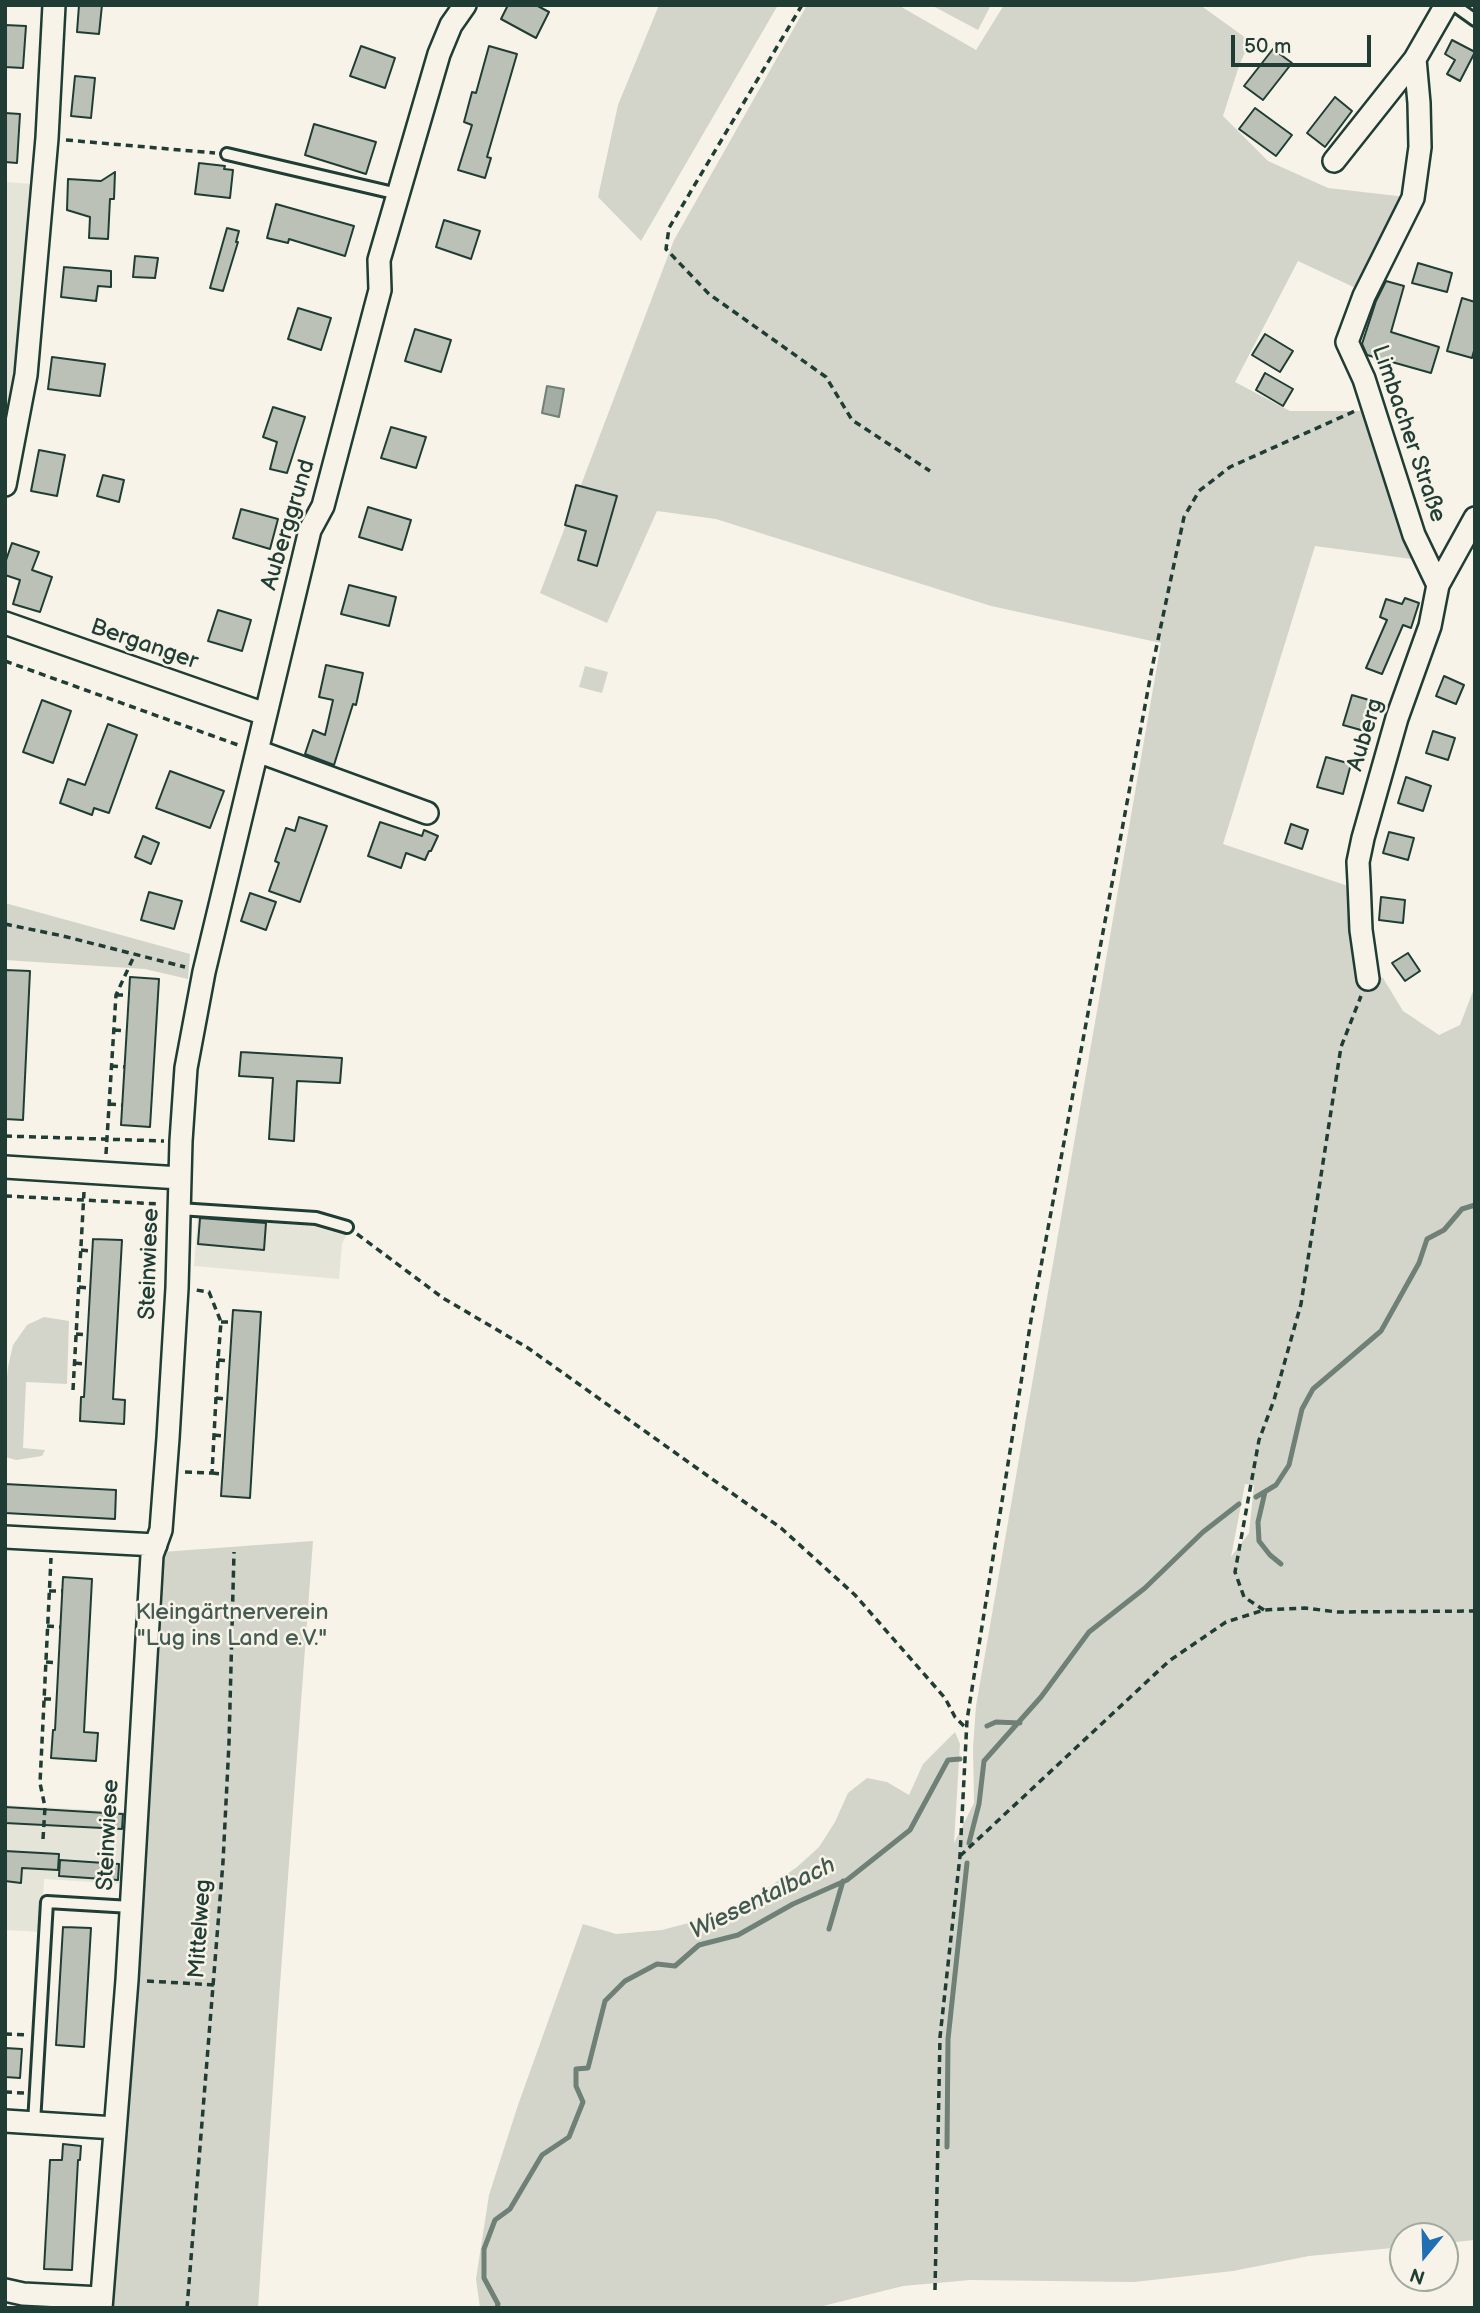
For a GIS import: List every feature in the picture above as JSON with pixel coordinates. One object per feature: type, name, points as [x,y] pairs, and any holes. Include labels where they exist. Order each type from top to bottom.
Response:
[{"type":"street","points":[[5,485],[26,375],[47,138],[54,5]]},
{"type":"street","name":"Auberggrund","points":[[186,1068],[204,972],[310,530],[323,506],[380,290],[379,260],[439,54],[451,25],[465,5]]},
{"type":"street","points":[[1334,161],[1415,59],[1446,5]]},
{"type":"street","name":"Limbacher Straße","points":[[1415,59],[1420,147],[1413,198],[1364,296],[1347,342],[1373,403],[1414,535],[1438,585]]},
{"type":"street","name":"Auberg","points":[[1368,979],[1361,930],[1358,862],[1397,718],[1430,626],[1438,585],[1475,518]]},
{"type":"street","name":"Berganger","points":[[5,623],[265,714]]},
{"type":"street","points":[[257,751],[427,813]]},
{"type":"street","name":"Steinwiese","points":[[5,2290],[101,2303],[127,1980],[152,1555],[161,1530],[166,1470],[177,1288],[174,1206],[180,1178],[186,1068]]},
{"type":"street","points":[[5,1167],[180,1178]]},
{"type":"street","points":[[5,1537],[156,1545]]},
{"type":"street","points":[[5,2121],[115,2128]]},
{"type":"lane","points":[[1454,5],[1475,20]]},
{"type":"lane","points":[[227,154],[398,194]]},
{"type":"lane","points":[[174,1206],[316,1219],[347,1227]]},
{"type":"lane","points":[[34,2123],[47,1902],[131,1907]]},
{"type":"path","points":[[802,5],[669,228],[666,249],[709,294],[826,377],[852,419],[930,471]]},
{"type":"path","points":[[47,138],[227,154]]},
{"type":"path","points":[[935,2290],[940,2038],[960,1856],[967,1730],[1031,1320],[1152,668],[1184,517],[1199,491],[1230,467],[1373,403]]},
{"type":"path","points":[[5,661],[257,751]]},
{"type":"path","points":[[5,924],[64,936],[204,972]]},
{"type":"path","points":[[73,1390],[83,1200],[107,1139],[116,995],[135,954]]},
{"type":"path","points":[[1264,1611],[1244,1597],[1235,1572],[1259,1440],[1274,1400],[1301,1304],[1341,1047],[1368,979]]},
{"type":"path","points":[[116,995],[129,995]]},
{"type":"path","points":[[114,1030],[127,1031]]},
{"type":"path","points":[[111,1066],[125,1067]]},
{"type":"path","points":[[109,1104],[122,1105]]},
{"type":"path","points":[[5,1136],[181,1141]]},
{"type":"path","points":[[5,1196],[174,1206]]},
{"type":"path","points":[[347,1227],[443,1298],[528,1348],[781,1528],[855,1595],[945,1698],[955,1717],[967,1730]]},
{"type":"path","points":[[81,1250],[92,1251]]},
{"type":"path","points":[[79,1287],[90,1288]]},
{"type":"path","points":[[177,1288],[209,1292],[220,1321],[212,1473]]},
{"type":"path","points":[[220,1321],[232,1322]]},
{"type":"path","points":[[76,1334],[88,1335]]},
{"type":"path","points":[[218,1360],[230,1361]]},
{"type":"path","points":[[75,1363],[86,1364]]},
{"type":"path","points":[[216,1398],[227,1399]]},
{"type":"path","points":[[214,1435],[225,1436]]},
{"type":"path","points":[[166,1470],[223,1474]]},
{"type":"path","points":[[43,1839],[45,1807],[40,1783],[52,1540]]},
{"type":"path","name":"Mittelweg","points":[[187,2308],[215,1984],[229,1743],[234,1552]]},
{"type":"path","points":[[49,1591],[62,1591]]},
{"type":"path","points":[[960,1856],[1169,1661],[1226,1622],[1264,1611],[1305,1608],[1337,1612],[1475,1611]]},
{"type":"path","points":[[47,1626],[61,1627]]},
{"type":"path","points":[[46,1662],[59,1663]]},
{"type":"path","points":[[44,1699],[57,1699]]},
{"type":"path","points":[[127,1980],[215,1984]]},
{"type":"path","points":[[5,2034],[39,2036]]},
{"type":"shaded area","points":[[5,182],[33,184],[27,289],[5,437]]},
{"type":"shaded area","points":[[547,386],[564,389],[559,417],[542,413]]},
{"type":"shaded area","points":[[198,1212],[326,1224],[348,1231],[342,1244],[339,1279],[194,1266]]},
{"type":"shaded area","points":[[5,1805],[130,1812],[126,1884],[44,1879],[41,1932],[5,1930]]},
{"type":"green space","points":[[659,5],[778,5],[641,241],[598,197],[618,105]]},
{"type":"green space","points":[[807,5],[898,5],[976,50],[1004,5],[1200,5],[1250,41],[1223,116],[1268,161],[1328,188],[1406,197],[1362,291],[1298,261],[1235,382],[1290,411],[1369,411],[1419,560],[1315,546],[1223,844],[1351,887],[1361,971],[1383,978],[1403,1011],[1439,1035],[1460,1025],[1475,986],[1475,2240],[1459,2242],[1459,2222],[1389,2222],[1389,2248],[1309,2256],[1233,2271],[1134,2282],[970,2280],[903,2286],[815,2308],[480,2308],[476,2279],[489,2195],[583,1924],[616,1934],[662,1930],[715,1916],[754,1898],[797,1867],[819,1847],[835,1822],[848,1793],[867,1778],[887,1782],[909,1795],[923,1764],[955,1732],[960,1744],[954,1843],[974,1803],[973,1748],[976,1706],[1161,643],[991,606],[716,519],[657,511],[607,623],[540,593],[674,240]],"holes":[[[1245,1484],[1254,1485],[1249,1533],[1231,1557]]]},
{"type":"green space","points":[[931,5],[991,5],[978,30]]},
{"type":"green space","points":[[585,666],[608,672],[602,693],[579,687]]},
{"type":"green space","points":[[5,903],[190,954],[188,979],[145,969],[5,960]]},
{"type":"green space","points":[[44,1317],[69,1321],[67,1384],[26,1382],[23,1448],[45,1450],[42,1456],[16,1460],[5,1457],[8,1367],[13,1345],[27,1325]]},
{"type":"green space","name":"Kleingärtnerverein \"Lug ins Land e.V.\"","points":[[313,1541],[258,2308],[112,2308],[162,1552]]},
{"type":"building","points":[[79,5],[102,5],[99,34],[77,32]]},
{"type":"building","points":[[508,5],[536,5],[549,12],[536,38],[501,19]]},
{"type":"building","points":[[5,25],[26,26],[23,68],[5,67]]},
{"type":"building","points":[[1452,40],[1475,52],[1460,81],[1447,74],[1455,60],[1445,54]]},
{"type":"building","points":[[361,46],[395,58],[385,88],[350,76]]},
{"type":"building","points":[[489,46],[517,54],[487,157],[491,158],[485,178],[458,170],[472,125],[464,122],[472,92],[476,93]]},
{"type":"building","points":[[1273,49],[1292,63],[1263,100],[1244,86]]},
{"type":"building","points":[[75,76],[95,78],[91,118],[71,116]]},
{"type":"building","points":[[1335,97],[1352,111],[1325,147],[1307,133]]},
{"type":"building","points":[[1255,108],[1292,135],[1276,156],[1239,129]]},
{"type":"building","points":[[5,113],[20,114],[17,163],[5,162]]},
{"type":"building","points":[[314,124],[376,142],[366,174],[305,155]]},
{"type":"building","points":[[199,163],[225,166],[224,169],[233,170],[230,198],[195,194]]},
{"type":"building","points":[[115,172],[114,199],[110,199],[108,239],[89,238],[90,217],[67,210],[68,179],[101,181]]},
{"type":"building","points":[[276,204],[354,226],[345,256],[289,239],[288,243],[267,238]]},
{"type":"building","points":[[444,220],[480,231],[471,259],[436,247]]},
{"type":"building","points":[[227,228],[239,231],[223,291],[210,288]]},
{"type":"building","points":[[135,256],[158,258],[155,278],[133,277]]},
{"type":"building","points":[[1418,263],[1452,273],[1447,292],[1412,283]]},
{"type":"building","points":[[64,267],[111,271],[111,287],[98,286],[96,301],[61,297]]},
{"type":"building","points":[[1386,281],[1404,286],[1391,332],[1439,347],[1431,373],[1367,355],[1362,344],[1376,301]]},
{"type":"building","points":[[1462,298],[1475,302],[1475,347],[1472,358],[1447,351]]},
{"type":"building","points":[[298,308],[331,318],[321,350],[288,339]]},
{"type":"building","points":[[415,329],[451,340],[441,372],[405,361]]},
{"type":"building","points":[[1265,334],[1293,351],[1280,372],[1252,355]]},
{"type":"building","points":[[52,357],[105,364],[100,396],[48,389]]},
{"type":"building","points":[[1265,373],[1293,389],[1283,406],[1256,390]]},
{"type":"building","points":[[273,407],[305,417],[287,473],[270,469],[277,442],[263,437]]},
{"type":"building","points":[[391,427],[426,437],[416,468],[381,458]]},
{"type":"building","points":[[39,450],[65,455],[57,496],[31,491]]},
{"type":"building","points":[[103,475],[124,480],[119,502],[97,496]]},
{"type":"building","points":[[576,485],[617,496],[597,566],[578,560],[586,531],[565,525]]},
{"type":"building","points":[[368,507],[411,520],[402,550],[359,537]]},
{"type":"building","points":[[241,509],[278,519],[270,549],[233,538]]},
{"type":"building","points":[[12,543],[39,552],[32,570],[52,577],[40,612],[13,604],[20,580],[5,575],[5,563]]},
{"type":"building","points":[[349,585],[396,597],[389,626],[341,614]]},
{"type":"building","points":[[1405,598],[1419,603],[1411,628],[1403,625],[1382,674],[1366,668],[1387,620],[1380,617],[1386,599],[1402,604]]},
{"type":"building","points":[[218,610],[251,620],[242,651],[208,641]]},
{"type":"building","points":[[326,665],[363,673],[356,705],[353,704],[334,765],[305,754],[313,730],[325,735],[333,700],[319,697]]},
{"type":"building","points":[[1444,676],[1464,685],[1456,704],[1436,696]]},
{"type":"building","points":[[1352,695],[1376,702],[1368,732],[1343,725]]},
{"type":"building","points":[[42,700],[71,711],[53,763],[23,752]]},
{"type":"building","points":[[108,724],[137,735],[109,813],[94,808],[92,815],[60,803],[68,779],[85,785]]},
{"type":"building","points":[[1433,731],[1455,738],[1448,760],[1426,753]]},
{"type":"building","points":[[1326,757],[1351,764],[1343,794],[1317,787]]},
{"type":"building","points":[[170,771],[224,791],[210,828],[156,808]]},
{"type":"building","points":[[1406,777],[1431,786],[1423,811],[1398,803]]},
{"type":"building","points":[[299,817],[327,826],[300,902],[269,891],[279,863],[275,861],[286,828],[295,831]]},
{"type":"building","points":[[380,822],[422,836],[424,830],[438,836],[425,860],[406,853],[401,868],[368,856]]},
{"type":"building","points":[[1291,824],[1308,830],[1302,849],[1285,843]]},
{"type":"building","points":[[1389,832],[1414,838],[1408,860],[1383,853]]},
{"type":"building","points":[[143,836],[159,843],[151,864],[135,857]]},
{"type":"building","points":[[149,892],[182,901],[174,929],[141,920]]},
{"type":"building","points":[[250,893],[276,902],[266,930],[241,921]]},
{"type":"building","points":[[1381,897],[1405,900],[1403,923],[1379,920]]},
{"type":"building","points":[[1408,953],[1420,971],[1405,981],[1392,963]]},
{"type":"building","points":[[5,970],[30,971],[23,1120],[5,1119]]},
{"type":"building","points":[[130,977],[159,979],[150,1127],[121,1125]]},
{"type":"building","points":[[241,1052],[342,1058],[340,1083],[297,1081],[294,1141],[269,1139],[273,1078],[239,1076]]},
{"type":"building","points":[[200,1218],[266,1223],[264,1250],[198,1244]]},
{"type":"building","points":[[93,1239],[122,1240],[113,1399],[125,1400],[124,1424],[80,1421],[81,1397],[84,1397]]},
{"type":"building","points":[[233,1310],[261,1312],[250,1498],[221,1496]]},
{"type":"building","points":[[5,1484],[116,1490],[115,1519],[5,1513]]},
{"type":"building","points":[[63,1577],[92,1579],[84,1732],[98,1733],[96,1761],[51,1758],[55,1730]]},
{"type":"building","points":[[5,1807],[123,1814],[122,1829],[5,1823]]},
{"type":"building","points":[[5,1851],[59,1854],[58,1870],[22,1868],[21,1883],[5,1881]]},
{"type":"building","points":[[60,1860],[119,1864],[118,1880],[59,1876]]},
{"type":"building","points":[[63,1927],[91,1928],[84,2047],[56,2045]]},
{"type":"building","points":[[5,2048],[22,2049],[20,2078],[5,2077]]},
{"type":"building","points":[[63,2144],[81,2146],[72,2270],[44,2269],[50,2160],[62,2160]]},
{"type":"waterway","name":"Wiesentalbach","points":[[1256,1497],[1276,1485],[1289,1465],[1302,1409],[1313,1389],[1381,1331],[1419,1263],[1427,1239],[1444,1230],[1462,1209],[1475,1205]]},
{"type":"waterway","points":[[1265,1492],[1258,1522],[1259,1541],[1281,1564]]},
{"type":"waterway","name":"Wiesentalbach","points":[[969,1843],[979,1804],[984,1761],[1041,1697],[1089,1632],[1145,1588],[1203,1532],[1239,1504]]},
{"type":"waterway","points":[[987,1726],[996,1722],[1020,1723]]},
{"type":"waterway","name":"Wiesentalbach","points":[[497,2308],[498,2304],[484,2278],[484,2249],[495,2220],[510,2209],[542,2155],[569,2137],[583,2102],[576,2086],[576,2069],[588,2068],[605,2001],[625,1981],[657,1964],[675,1966],[699,1945],[738,1935],[793,1904],[847,1880],[910,1830],[948,1760],[960,1759]]},
{"type":"waterway","points":[[947,2147],[948,2039],[967,1863]]},
{"type":"waterway","points":[[829,1929],[843,1881]]}]
